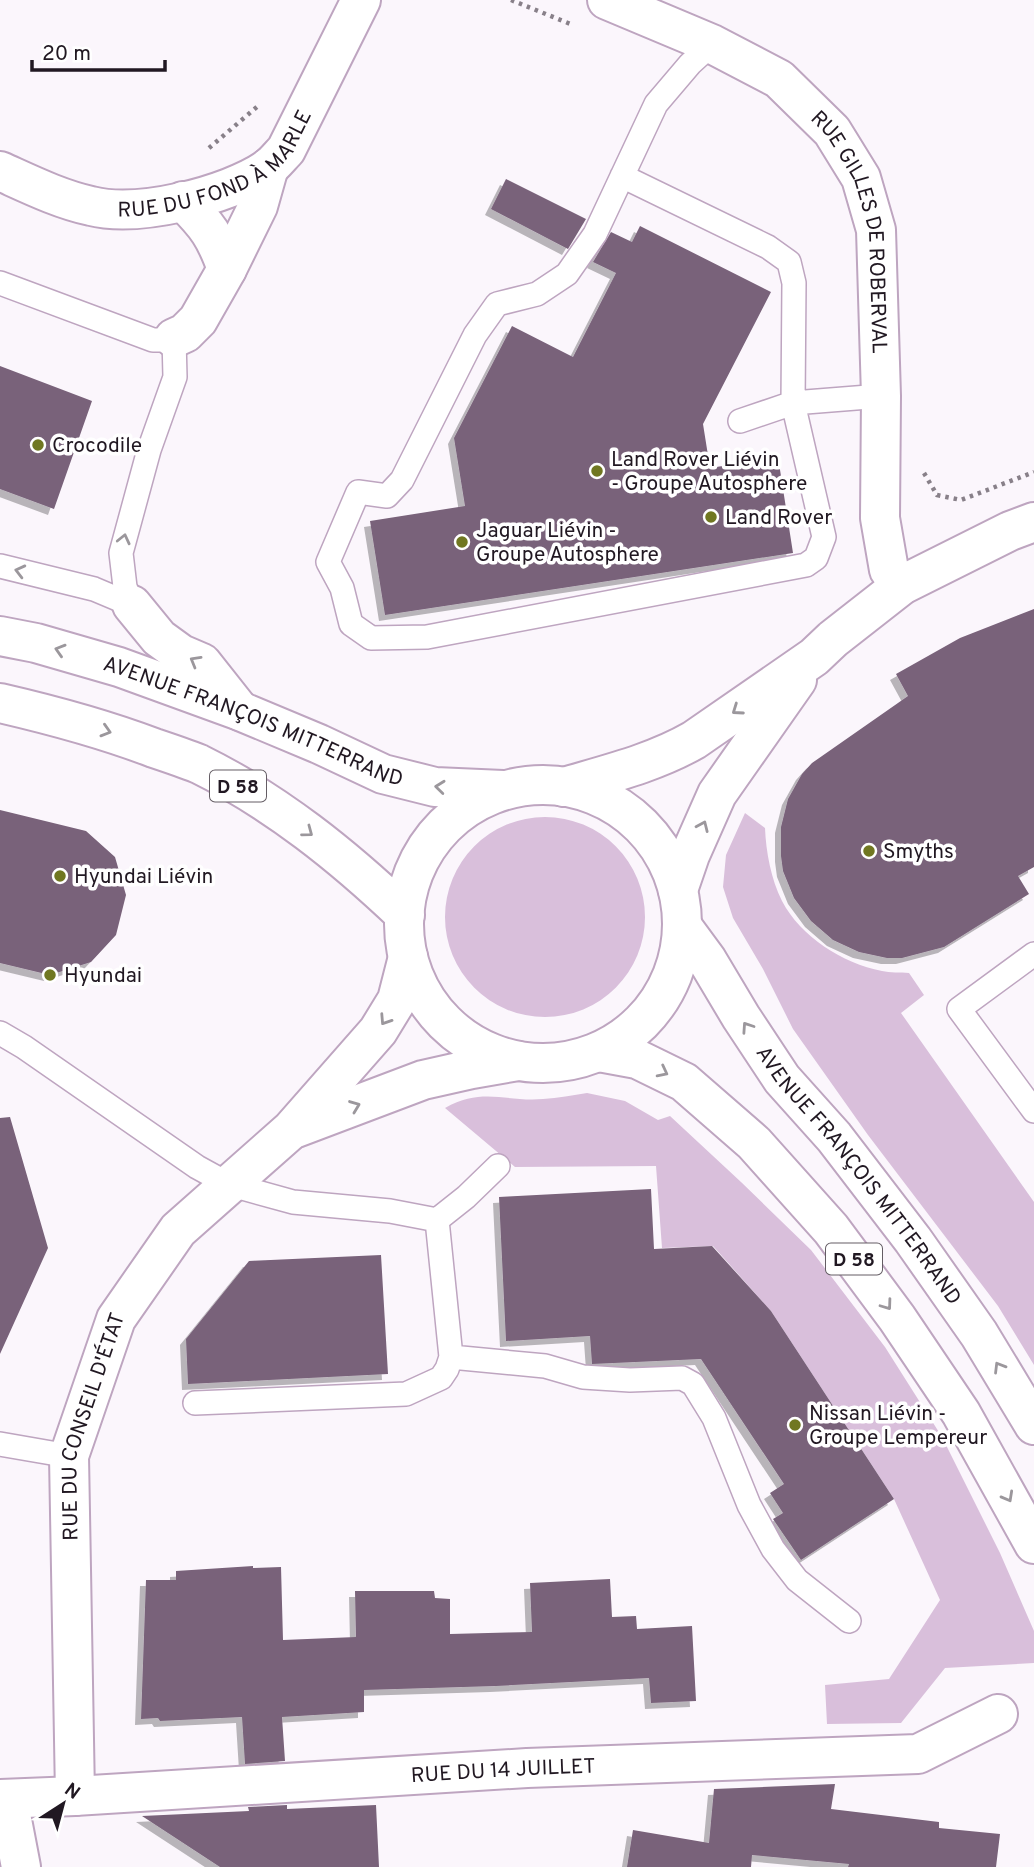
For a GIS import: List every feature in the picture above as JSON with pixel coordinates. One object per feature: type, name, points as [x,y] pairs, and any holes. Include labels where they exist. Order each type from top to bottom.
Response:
[{"type":"main road","name":"RUE DU FOND À MARLE","points":[[0,171],[92,207],[128,210],[183,201],[247,180],[270,167],[286,150],[361,0]]},
{"type":"main road","name":"RUE GILLES DE ROBERVAL","points":[[607,0],[712,44],[779,79],[832,131],[861,178],[876,230],[881,396],[880,518],[890,570],[902,585]]},
{"type":"main road","points":[[174,338],[185,333],[198,320],[227,270],[258,206],[270,167]]},
{"type":"main road","points":[[183,201],[205,223],[218,243],[227,270]]},
{"type":"main road","points":[[814,657],[717,794],[690,855],[680,908],[680,948],[674,970],[666,991],[637,1027],[619,1041],[580,1059],[539,1063],[496,1055],[457,1033],[440,1017],[426,999],[408,957],[405,915],[411,881],[426,850],[448,823],[476,803],[508,790],[536,786],[564,787],[673,752],[814,657],[902,585],[1010,531],[1034,522]]},
{"type":"main road","points":[[132,605],[159,638],[181,654],[202,663],[240,711]]},
{"type":"main road","name":"AVENUE FRANÇOIS MITTERRAND","points":[[0,636],[36,643],[119,667],[240,711],[383,774],[435,788],[508,790]]},
{"type":"main road","name":"D 58","points":[[0,703],[126,737],[198,764],[274,807],[337,854],[405,915]]},
{"type":"main road","name":"AVENUE FRANÇOIS MITTERRAND","points":[[564,787],[602,799],[635,820],[661,850],[670,868],[680,908],[741,1017],[782,1079],[834,1137],[913,1240],[979,1335],[1034,1425]]},
{"type":"main road","name":"RUE DU CONSEIL D'ÉTAT","points":[[75,1796],[69,1456],[116,1319],[178,1230],[291,1130],[378,1031],[397,1000],[408,957]]},
{"type":"main road","name":"D 58","points":[[599,1052],[638,1059],[684,1082],[754,1143],[831,1229],[897,1318],[961,1413],[1034,1544]]},
{"type":"main road","name":"RUE DU CONSEIL D'ÉTAT","points":[[291,1130],[423,1080],[518,1061]]},
{"type":"main road","name":"RUE DU 14 JUILLET","points":[[4,1799],[527,1768],[918,1754],[999,1714]]},
{"type":"main road","points":[[4,1799],[21,1867]]},
{"type":"lane","points":[[622,176],[768,247],[789,262],[794,283],[793,402],[824,537],[816,558],[806,565],[427,637],[370,638],[351,624],[342,588],[328,562],[358,492],[387,496],[402,480],[474,335],[497,304],[537,294],[567,274],[595,234],[622,176],[656,104],[690,64],[712,44]]},
{"type":"lane","points":[[0,283],[153,340],[174,338],[175,377],[149,450],[121,553],[125,587],[132,605]]},
{"type":"lane","points":[[740,421],[793,402],[881,396]]},
{"type":"lane","points":[[0,566],[94,589],[132,605]]},
{"type":"lane","points":[[1034,954],[958,1009],[1034,1111]]},
{"type":"lane","points":[[0,1033],[24,1046],[197,1167],[228,1184],[293,1202],[390,1211],[437,1220],[466,1198],[498,1166]]},
{"type":"lane","points":[[195,1402],[406,1394],[441,1378],[451,1357],[437,1220]]},
{"type":"lane","points":[[451,1357],[545,1366],[583,1377],[630,1380],[682,1378],[693,1384],[714,1418],[749,1506],[772,1549],[797,1580],[849,1620]]},
{"type":"lane","points":[[0,1444],[69,1456]]},
{"type":"path","points":[[201,155],[262,103]]},
{"type":"path","points":[[994,487],[1034,472]]},
{"type":"shaded area","points":[[745,813],[765,828],[768,856],[782,901],[811,937],[852,962],[885,972],[909,973],[924,995],[901,1013],[1034,1202],[1034,1365],[998,1306],[868,1135],[793,1029],[763,969],[733,918],[723,887],[726,855]]},
{"type":"shaded area","points":[[545,817],[583,824],[616,846],[638,879],[645,917],[638,955],[616,988],[583,1010],[545,1017],[507,1010],[474,988],[452,955],[445,917],[452,879],[474,846],[507,824]]},
{"type":"shaded area","points":[[587,1093],[625,1101],[658,1120],[670,1116],[811,1250],[885,1347],[942,1437],[1000,1553],[1034,1631],[1034,1663],[945,1668],[901,1723],[827,1724],[825,1685],[889,1679],[940,1600],[894,1499],[771,1311],[713,1246],[662,1248],[656,1166],[515,1167],[445,1108],[471,1098],[543,1099]]},
{"type":"building","points":[[506,179],[586,219],[568,249],[491,209]]},
{"type":"building","points":[[640,226],[771,292],[703,424],[710,468],[778,457],[793,553],[385,615],[370,521],[465,506],[454,438],[512,326],[573,357],[616,273],[593,262],[611,232],[632,242]]},
{"type":"building","name":"Crocodile","points":[[0,366],[92,401],[54,509],[0,489]]},
{"type":"building","points":[[1034,609],[1034,867],[1018,876],[1029,894],[944,947],[902,958],[859,952],[833,940],[811,921],[794,898],[783,871],[781,827],[788,799],[802,774],[812,763],[908,696],[896,674],[960,638]]},
{"type":"building","name":"Hyundai Liévin","points":[[0,810],[86,831],[115,857],[126,895],[116,935],[91,962],[50,975],[0,963]]},
{"type":"building","points":[[10,1117],[48,1248],[0,1354],[0,1118]]},
{"type":"building","name":"Nissan Liévin - Groupe Lempereur","points":[[651,1189],[654,1249],[712,1246],[771,1311],[894,1499],[801,1560],[773,1519],[783,1513],[770,1493],[784,1484],[701,1359],[592,1364],[590,1336],[506,1341],[499,1197]]},
{"type":"building","points":[[381,1255],[388,1374],[188,1384],[186,1339],[249,1261]]},
{"type":"building","points":[[281,1567],[283,1640],[356,1637],[355,1591],[434,1591],[435,1598],[450,1599],[450,1634],[532,1632],[530,1583],[610,1579],[612,1617],[636,1616],[637,1629],[692,1626],[696,1701],[651,1703],[649,1678],[364,1690],[364,1712],[282,1717],[285,1761],[245,1764],[242,1717],[160,1721],[158,1718],[141,1719],[146,1580],[176,1580],[176,1571]]},
{"type":"building","points":[[835,1784],[831,1809],[939,1822],[939,1828],[1000,1834],[996,1867],[848,1867],[849,1864],[752,1855],[751,1867],[627,1867],[633,1830],[709,1843],[714,1789]]},
{"type":"building","points":[[287,1805],[287,1809],[376,1805],[379,1867],[220,1867],[142,1816],[249,1811],[248,1807]]},
{"type":"place","name":"Crocodile","points":[[38,445]]},
{"type":"place","name":"Land Rover Liévin - Groupe Autosphere","points":[[597,471]]},
{"type":"place","name":"Land Rover","points":[[711,517]]},
{"type":"place","name":"Jaguar Liévin - Groupe Autosphere","points":[[462,542]]},
{"type":"place","name":"Smyths","points":[[869,851]]},
{"type":"place","name":"Hyundai Liévin","points":[[60,876]]},
{"type":"place","name":"Hyundai","points":[[50,975]]},
{"type":"place","name":"Nissan Liévin - Groupe Lempereur","points":[[795,1425]]}]
